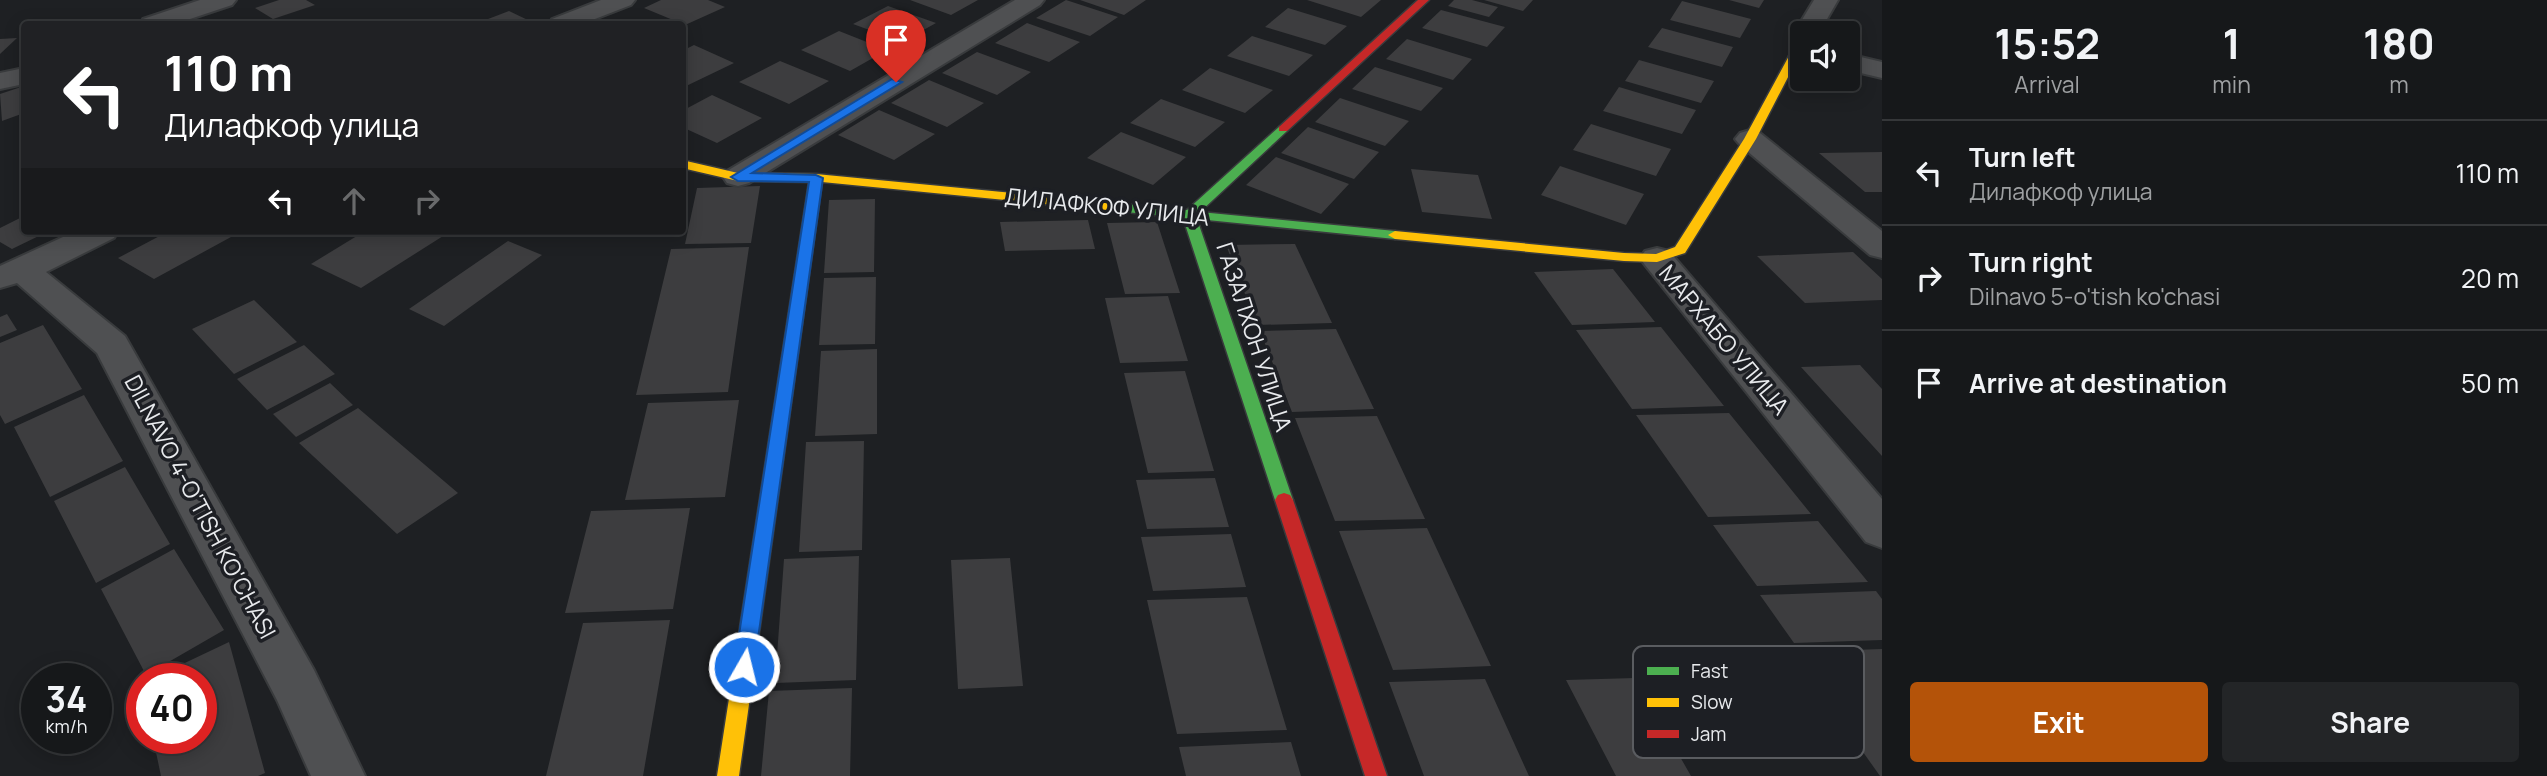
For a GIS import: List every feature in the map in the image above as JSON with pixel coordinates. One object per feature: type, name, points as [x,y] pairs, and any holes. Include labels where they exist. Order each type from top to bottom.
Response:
[{"type":"street","points":[[166,21],[224,0]]},
{"type":"street","points":[[569,21],[623,0]]},
{"type":"street","points":[[738,177],[1032,0]]},
{"type":"street","points":[[1189,215],[1424,0]]},
{"type":"street","name":"МАРХАБО УЛИЦА","points":[[1815,21],[1826,0]]},
{"type":"street","points":[[1860,65],[1882,70]]},
{"type":"street","name":"МАРХАБО УЛИЦА","points":[[1790,66],[1750,139],[1681,250],[1657,258],[1882,530]]},
{"type":"street","points":[[0,81],[21,77]]},
{"type":"street","points":[[1750,139],[1882,248]]},
{"type":"street","name":"ДИЛАФКОФ УЛИЦА","points":[[686,165],[738,177],[816,178],[1610,256],[1657,258]]},
{"type":"street","points":[[728,776],[816,178]]},
{"type":"street","name":"ГАЗАЛХОН УЛИЦА","points":[[1189,215],[1376,776]]},
{"type":"street","points":[[11,273],[93,235]]},
{"type":"street","name":"DILNAVO 4-O'TISH KO'CHASI","points":[[11,273],[112,345],[296,686],[338,776]]},
{"type":"building","points":[[279,0],[306,0],[315,5],[273,19],[255,8]]},
{"type":"building","points":[[661,0],[708,0],[725,7],[686,25],[686,21],[675,21],[644,8]]},
{"type":"building","points":[[910,0],[978,0],[951,15]]},
{"type":"building","points":[[1066,0],[1118,17],[1090,36],[1036,18]]},
{"type":"building","points":[[1080,0],[1146,0],[1124,15]]},
{"type":"building","points":[[1307,0],[1381,0],[1361,17]]},
{"type":"building","points":[[1454,0],[1472,0],[1498,7],[1489,17],[1448,6]]},
{"type":"building","points":[[1484,0],[1533,0],[1523,11]]},
{"type":"building","points":[[1729,0],[1764,0],[1759,8]]},
{"type":"building","points":[[1682,1],[1751,19],[1740,38],[1670,20]]},
{"type":"building","points":[[888,6],[936,23],[902,42],[853,24]]},
{"type":"building","points":[[1288,8],[1347,26],[1325,45],[1265,27]]},
{"type":"building","points":[[1441,10],[1505,27],[1487,47],[1422,28]]},
{"type":"building","points":[[509,11],[530,21],[483,21]]},
{"type":"building","points":[[1027,23],[1080,42],[1049,62],[995,43]]},
{"type":"building","points":[[1662,28],[1733,47],[1722,67],[1648,47]]},
{"type":"building","points":[[839,31],[887,50],[850,71],[801,50]]},
{"type":"building","points":[[1252,36],[1313,55],[1289,76],[1227,56]]},
{"type":"building","points":[[17,38],[0,54],[0,39]]},
{"type":"building","points":[[1407,39],[1472,59],[1453,80],[1386,59]]},
{"type":"building","points":[[694,45],[734,63],[686,86],[686,49]]},
{"type":"building","points":[[977,52],[1031,72],[997,95],[942,73]]},
{"type":"building","points":[[1639,60],[1714,81],[1701,103],[1625,81]]},
{"type":"building","points":[[780,61],[829,81],[789,104],[739,82]]},
{"type":"building","points":[[1375,67],[1443,88],[1421,111],[1352,89]]},
{"type":"building","points":[[1210,68],[1273,90],[1245,113],[1182,90]]},
{"type":"building","points":[[929,80],[984,103],[947,127],[891,103]]},
{"type":"building","points":[[21,87],[21,114],[2,121],[0,94]]},
{"type":"building","points":[[1619,87],[1696,110],[1682,134],[1603,111]]},
{"type":"building","points":[[712,95],[762,118],[717,143],[686,129],[686,109]]},
{"type":"building","points":[[1340,98],[1409,121],[1385,146],[1315,122]]},
{"type":"building","points":[[1161,99],[1225,122],[1195,147],[1130,123]]},
{"type":"building","points":[[879,110],[935,134],[894,160],[838,135]]},
{"type":"building","points":[[1591,124],[1671,149],[1656,176],[1573,150]]},
{"type":"building","points":[[1308,127],[1379,152],[1354,179],[1281,153]]},
{"type":"building","points":[[1121,132],[1186,157],[1153,185],[1087,158]]},
{"type":"building","points":[[1882,152],[1882,192],[1865,192],[1819,153]]},
{"type":"building","points":[[1276,157],[1349,184],[1321,214],[1246,185]]},
{"type":"building","points":[[1560,166],[1644,194],[1626,225],[1541,195]]},
{"type":"building","points":[[1411,169],[1478,175],[1492,219],[1422,212]]},
{"type":"building","points":[[760,186],[751,243],[685,244],[697,188]]},
{"type":"building","points":[[875,199],[874,272],[824,273],[829,200]]},
{"type":"building","points":[[21,218],[21,235],[41,235],[12,249],[0,242],[0,228]]},
{"type":"building","points":[[1088,220],[1095,249],[1005,251],[1000,222]]},
{"type":"building","points":[[1157,222],[1180,293],[1125,294],[1107,223]]},
{"type":"building","points":[[161,235],[235,235],[154,279],[118,258]]},
{"type":"building","points":[[358,235],[445,235],[361,288],[311,264]]},
{"type":"building","points":[[508,241],[542,255],[444,326],[409,309]]},
{"type":"building","points":[[1295,244],[1332,323],[1257,325],[1226,245]]},
{"type":"building","points":[[749,247],[728,392],[636,395],[671,249]]},
{"type":"building","points":[[1853,252],[1882,279],[1882,300],[1805,303],[1757,256]]},
{"type":"building","points":[[1613,269],[1655,322],[1572,325],[1534,272]]},
{"type":"building","points":[[876,277],[875,344],[819,345],[824,278]]},
{"type":"building","points":[[1168,296],[1188,361],[1120,363],[1105,298]]},
{"type":"building","points":[[254,300],[297,342],[234,374],[192,329]]},
{"type":"building","points":[[7,314],[17,330],[0,337],[0,317]]},
{"type":"building","points":[[43,325],[82,389],[5,424],[0,415],[0,343]]},
{"type":"building","points":[[1661,327],[1724,406],[1632,409],[1576,330]]},
{"type":"building","points":[[1336,329],[1374,409],[1292,412],[1260,331]]},
{"type":"building","points":[[304,345],[335,374],[267,410],[237,379]]},
{"type":"building","points":[[877,349],[877,434],[815,436],[821,351]]},
{"type":"building","points":[[1860,365],[1882,389],[1882,456],[1801,367]]},
{"type":"building","points":[[1185,371],[1214,471],[1148,473],[1124,373]]},
{"type":"building","points":[[330,383],[353,405],[296,437],[273,414]]},
{"type":"building","points":[[84,395],[123,461],[50,497],[14,427]]},
{"type":"building","points":[[739,400],[725,497],[625,500],[648,403]]},
{"type":"building","points":[[358,408],[458,493],[397,534],[299,443]]},
{"type":"building","points":[[1729,413],[1811,514],[1708,517],[1636,415]]},
{"type":"building","points":[[1377,416],[1425,519],[1335,521],[1295,418]]},
{"type":"building","points":[[864,441],[862,550],[799,552],[806,442]]},
{"type":"building","points":[[125,467],[170,544],[96,583],[54,501]]},
{"type":"building","points":[[1215,478],[1229,527],[1147,529],[1136,480]]},
{"type":"building","points":[[690,508],[673,609],[565,613],[591,511]]},
{"type":"building","points":[[1818,521],[1868,582],[1757,586],[1713,525]]},
{"type":"building","points":[[1427,528],[1491,666],[1393,670],[1339,531]]},
{"type":"building","points":[[1231,534],[1246,587],[1153,591],[1141,537]]},
{"type":"building","points":[[174,549],[224,630],[167,663],[140,663],[101,589]]},
{"type":"building","points":[[859,556],[856,680],[775,683],[784,559]]},
{"type":"building","points":[[1010,558],[1023,686],[958,689],[951,560]]},
{"type":"building","points":[[1876,591],[1882,599],[1882,640],[1794,643],[1760,595]]},
{"type":"building","points":[[1247,597],[1287,730],[1177,734],[1147,600]]},
{"type":"building","points":[[670,620],[643,776],[546,776],[583,623]]},
{"type":"building","points":[[229,642],[265,773],[258,776],[161,776],[156,754],[217,754],[217,663],[185,663]]},
{"type":"building","points":[[1882,649],[1882,776],[1864,753],[1864,650]]},
{"type":"building","points":[[1633,678],[1633,758],[1681,758],[1691,776],[1616,776],[1566,680]]},
{"type":"building","points":[[1485,679],[1529,776],[1424,776],[1389,682]]},
{"type":"building","points":[[852,688],[850,776],[761,776],[769,691]]},
{"type":"building","points":[[1291,742],[1301,776],[1186,776],[1179,747]]},
{"type":"traffic: fast","points":[[1283,129],[1189,215],[1284,500]]},
{"type":"traffic: fast","points":[[1126,208],[1395,235]]},
{"type":"traffic: slow","points":[[1395,235],[1624,257],[1657,258],[1680,250],[1750,139],[1790,64]]},
{"type":"traffic: slow","points":[[686,165],[738,177],[816,178],[1126,208]]},
{"type":"traffic: slow","points":[[728,776],[816,178]]},
{"type":"traffic: jam","points":[[1283,129],[1424,0]]},
{"type":"traffic: jam","points":[[1284,500],[1376,776]]},
{"type":"route","points":[[744,667],[816,178],[738,177],[896,82]]}]
